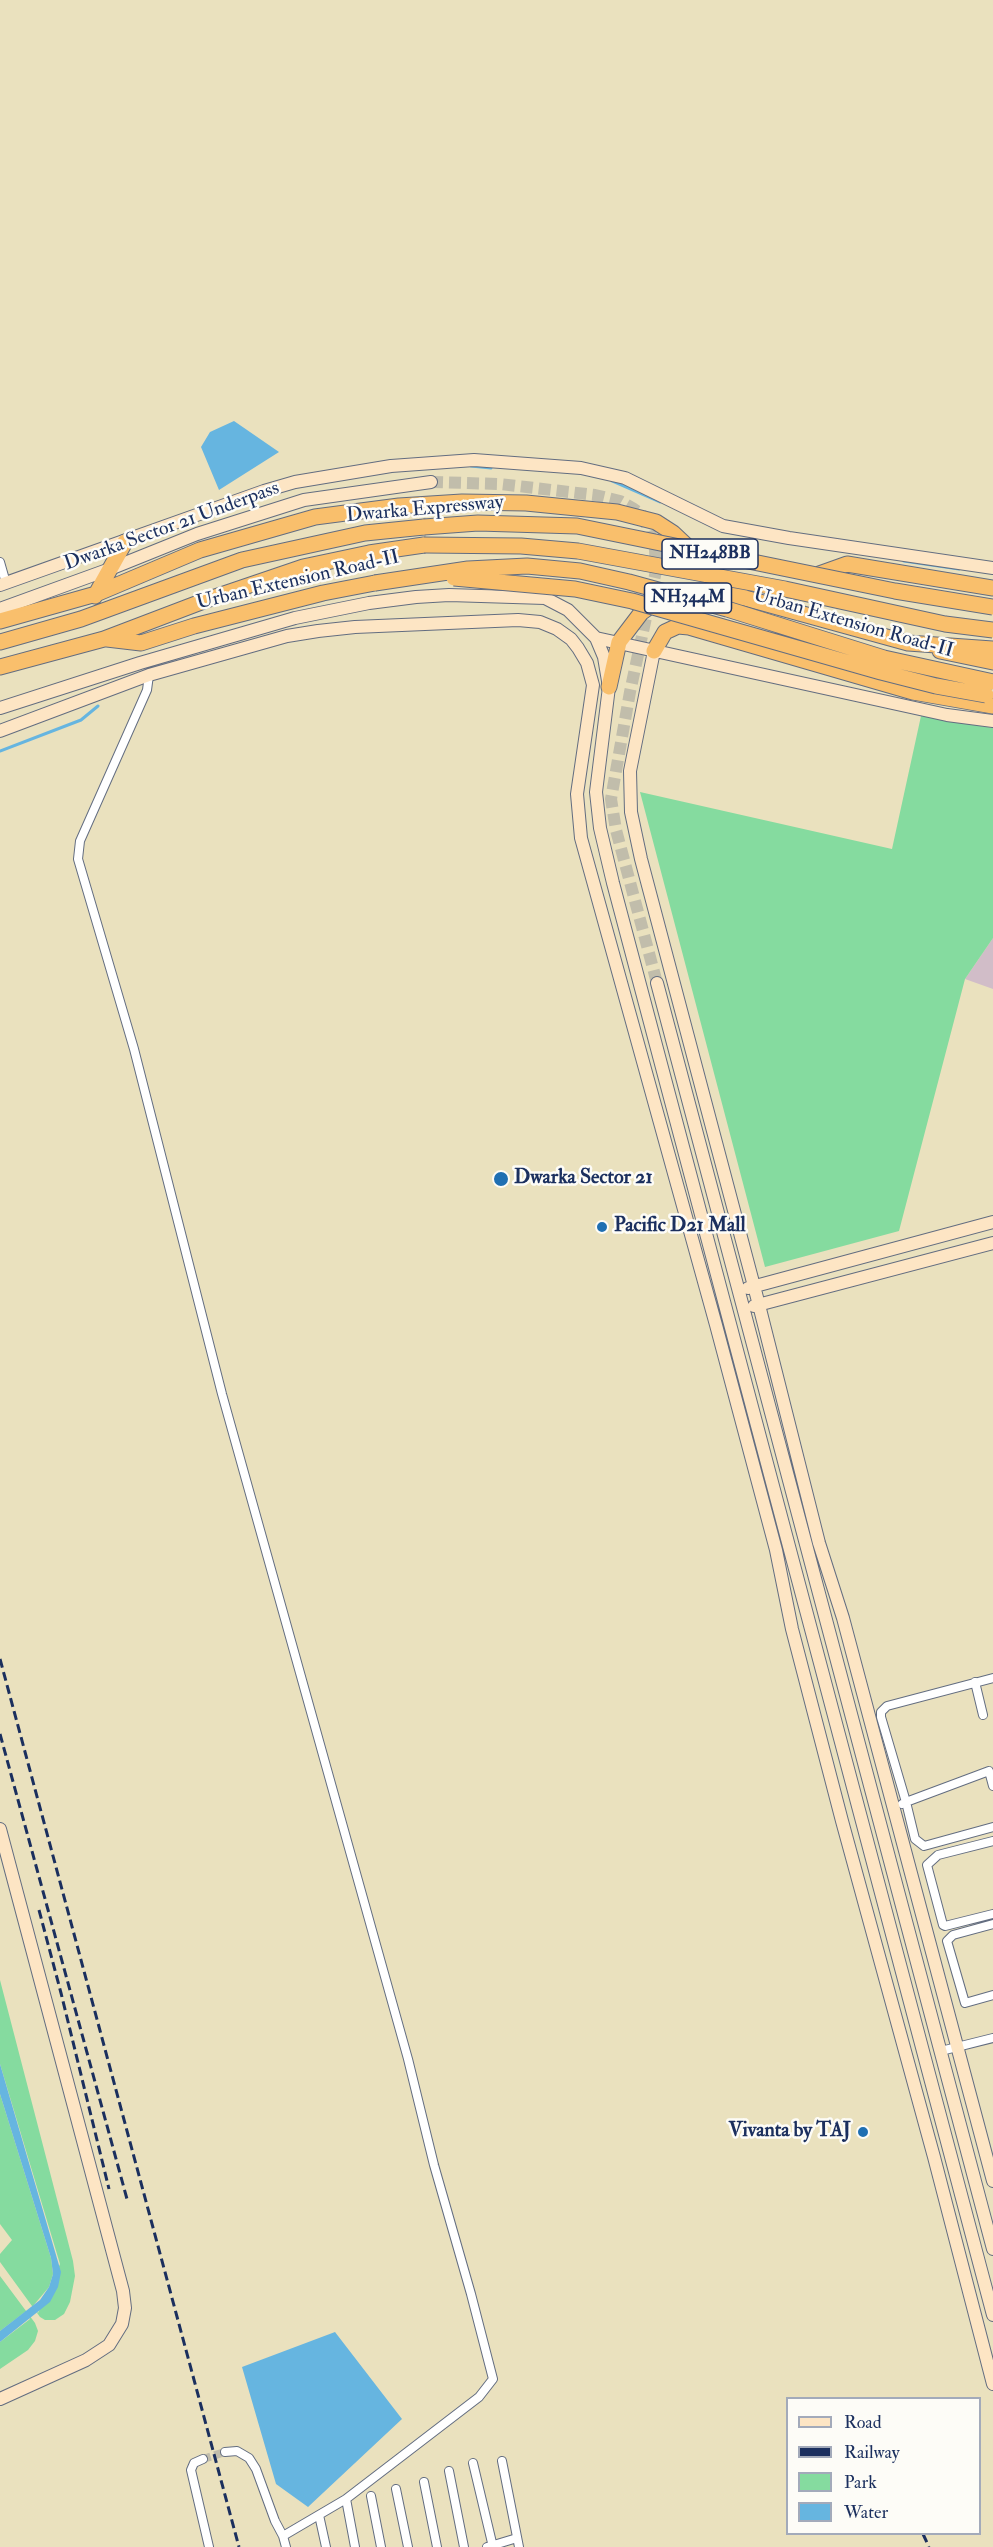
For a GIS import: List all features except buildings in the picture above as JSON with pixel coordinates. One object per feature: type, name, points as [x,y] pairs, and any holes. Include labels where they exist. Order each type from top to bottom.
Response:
[{"type":"highway","points":[[0,621],[96,594],[200,550],[315,517],[399,506],[462,502],[526,503],[606,511],[656,522],[673,533],[724,582],[745,598]]},
{"type":"highway","name":"Dwarka Expressway","points":[[81,619],[242,560],[365,533],[478,523],[577,526],[625,538],[819,574],[895,591],[993,607]]},
{"type":"highway","points":[[81,619],[125,542]]},
{"type":"highway","name":"Dwarka Expressway","points":[[104,639],[208,599],[303,567],[369,553],[424,545],[521,546],[578,551],[785,589],[945,624],[993,630]]},
{"type":"highway","points":[[819,574],[847,564],[993,588]]},
{"type":"highway","name":"Urban Extension Road-II","points":[[104,639],[141,643],[226,617],[323,593],[375,583],[468,569],[538,567],[580,571],[689,596],[885,658],[991,695]]},
{"type":"highway","points":[[426,575],[574,589],[880,672],[936,686],[991,695]]},
{"type":"highway","points":[[609,687],[619,642],[641,613],[652,604],[671,597],[689,596],[698,592],[745,598],[908,643],[993,649]]},
{"type":"highway","points":[[686,621],[689,596]]},
{"type":"highway","name":"NH248BB","points":[[0,642],[81,619]]},
{"type":"highway","points":[[654,651],[665,632],[686,621]]},
{"type":"highway","points":[[686,621],[782,655],[913,692],[991,695]]},
{"type":"highway","name":"NH248BB","points":[[0,667],[104,639]]},
{"type":"highway","name":"Urban Extension Road-II","points":[[908,643],[973,660],[993,662]]},
{"type":"street","points":[[0,562],[3,584],[295,482],[391,466],[474,460],[541,467],[581,468],[625,478],[723,526],[993,568]]},
{"type":"street","name":"Dwarka Sector 21 Underpass","points":[[0,609],[197,534],[304,500],[431,482]]},
{"type":"street","points":[[0,708],[124,668],[295,618],[369,603],[416,597],[449,595],[545,598],[568,610],[596,638],[604,657],[609,687],[596,792],[600,828],[993,2315]]},
{"type":"street","points":[[0,731],[149,675],[287,636],[318,631],[518,620],[540,622],[557,629],[571,639],[578,648],[587,663],[593,685],[577,794],[581,838],[776,1550],[792,1629],[839,1810],[934,2157],[993,2384]]},
{"type":"street","points":[[596,638],[946,715],[993,721]]},
{"type":"street","points":[[654,651],[630,771],[631,812],[641,859],[759,1305],[819,1543],[900,1804],[915,1839],[924,1846],[993,1827]]},
{"type":"street","points":[[124,668],[127,684]]},
{"type":"street","points":[[149,675],[147,690],[80,841],[78,859],[134,1049],[222,1394],[408,2058],[434,2165],[493,2379],[479,2397],[346,2499],[283,2536]]},
{"type":"street","points":[[617,964],[637,973]]},
{"type":"street","points":[[657,983],[993,2249]]},
{"type":"street","points":[[723,1295],[993,1222]]},
{"type":"street","points":[[728,1313],[993,1243]]},
{"type":"street","points":[[993,1677],[887,1706],[881,1713],[918,1899],[993,2181]]},
{"type":"street","points":[[975,1682],[983,1715]]},
{"type":"street","points":[[900,1804],[991,1770],[993,1786]]},
{"type":"street","points":[[0,1828],[123,2291],[125,2308],[122,2324],[109,2345],[86,2360],[0,2399]]},
{"type":"street","points":[[993,1840],[938,1855],[927,1865],[943,1925],[993,1914]]},
{"type":"street","points":[[918,1899],[934,1894]]},
{"type":"street","points":[[993,1924],[949,1937],[947,1946],[965,2003],[993,1995]]},
{"type":"street","points":[[939,1979],[954,1974]]},
{"type":"street","points":[[941,2051],[993,2038]]},
{"type":"street","points":[[225,2452],[237,2451],[249,2458],[256,2469],[275,2521],[283,2536],[285,2547]]},
{"type":"street","points":[[202,2459],[194,2463],[191,2470],[209,2547]]},
{"type":"street","points":[[473,2463],[490,2546],[518,2542],[502,2462]]},
{"type":"street","points":[[449,2471],[464,2547]]},
{"type":"street","points":[[424,2482],[437,2547]]},
{"type":"street","points":[[396,2489],[408,2547]]},
{"type":"street","points":[[371,2496],[381,2547]]},
{"type":"street","points":[[346,2499],[355,2547]]},
{"type":"street","points":[[320,2515],[326,2547]]},
{"type":"shaded area","points":[[993,938],[993,989],[965,979]]},
{"type":"green space","points":[[921,716],[993,728],[993,938],[965,979],[899,1231],[765,1267],[640,792],[892,849]]},
{"type":"green space","points":[[0,1980],[73,2261],[75,2276],[70,2302],[64,2314],[55,2320],[45,2320],[40,2317],[0,2262],[0,2254],[12,2240],[0,2224],[0,2094],[51,2258],[53,2274],[49,2287],[33,2306],[38,2313],[60,2264],[0,2064]]},
{"type":"green space","points":[[0,2276],[35,2323],[38,2331],[35,2341],[28,2350],[0,2369],[0,2342],[30,2319],[25,2312],[0,2331]]},
{"type":"water","points":[[234,421],[279,452],[219,490],[201,447],[210,432]]},
{"type":"water","points":[[0,2064],[61,2272],[58,2287],[50,2302],[0,2342],[0,2331],[40,2300],[49,2287],[53,2274],[51,2258],[0,2094]]},
{"type":"water","points":[[335,2332],[402,2419],[308,2507],[276,2484],[242,2367]]},
{"type":"waterway","points":[[471,466],[491,468]]},
{"type":"waterway","points":[[612,481],[660,502]]},
{"type":"waterway","points":[[904,561],[959,569]]},
{"type":"waterway","points":[[0,751],[81,720],[98,706]]},
{"type":"tunnel","points":[[431,482],[500,484],[595,495],[620,501],[634,509],[642,515],[648,528],[655,549],[656,571],[630,692],[611,799],[616,830],[657,983]]},
{"type":"tunnel","points":[[203,2459],[225,2452]]},
{"type":"railway","points":[[0,1659],[239,2547]]},
{"type":"railway","points":[[0,1734],[127,2199]]},
{"type":"railway","points":[[39,1910],[109,2189]]},
{"type":"railway","points":[[923,2535],[929,2547]]},
{"type":"place","name":"Dwarka Sector 21","points":[[501,1179]]},
{"type":"place","name":"Pacific D21 Mall","points":[[602,1227]]},
{"type":"place","name":"Vivanta by TAJ","points":[[863,2132]]}]
